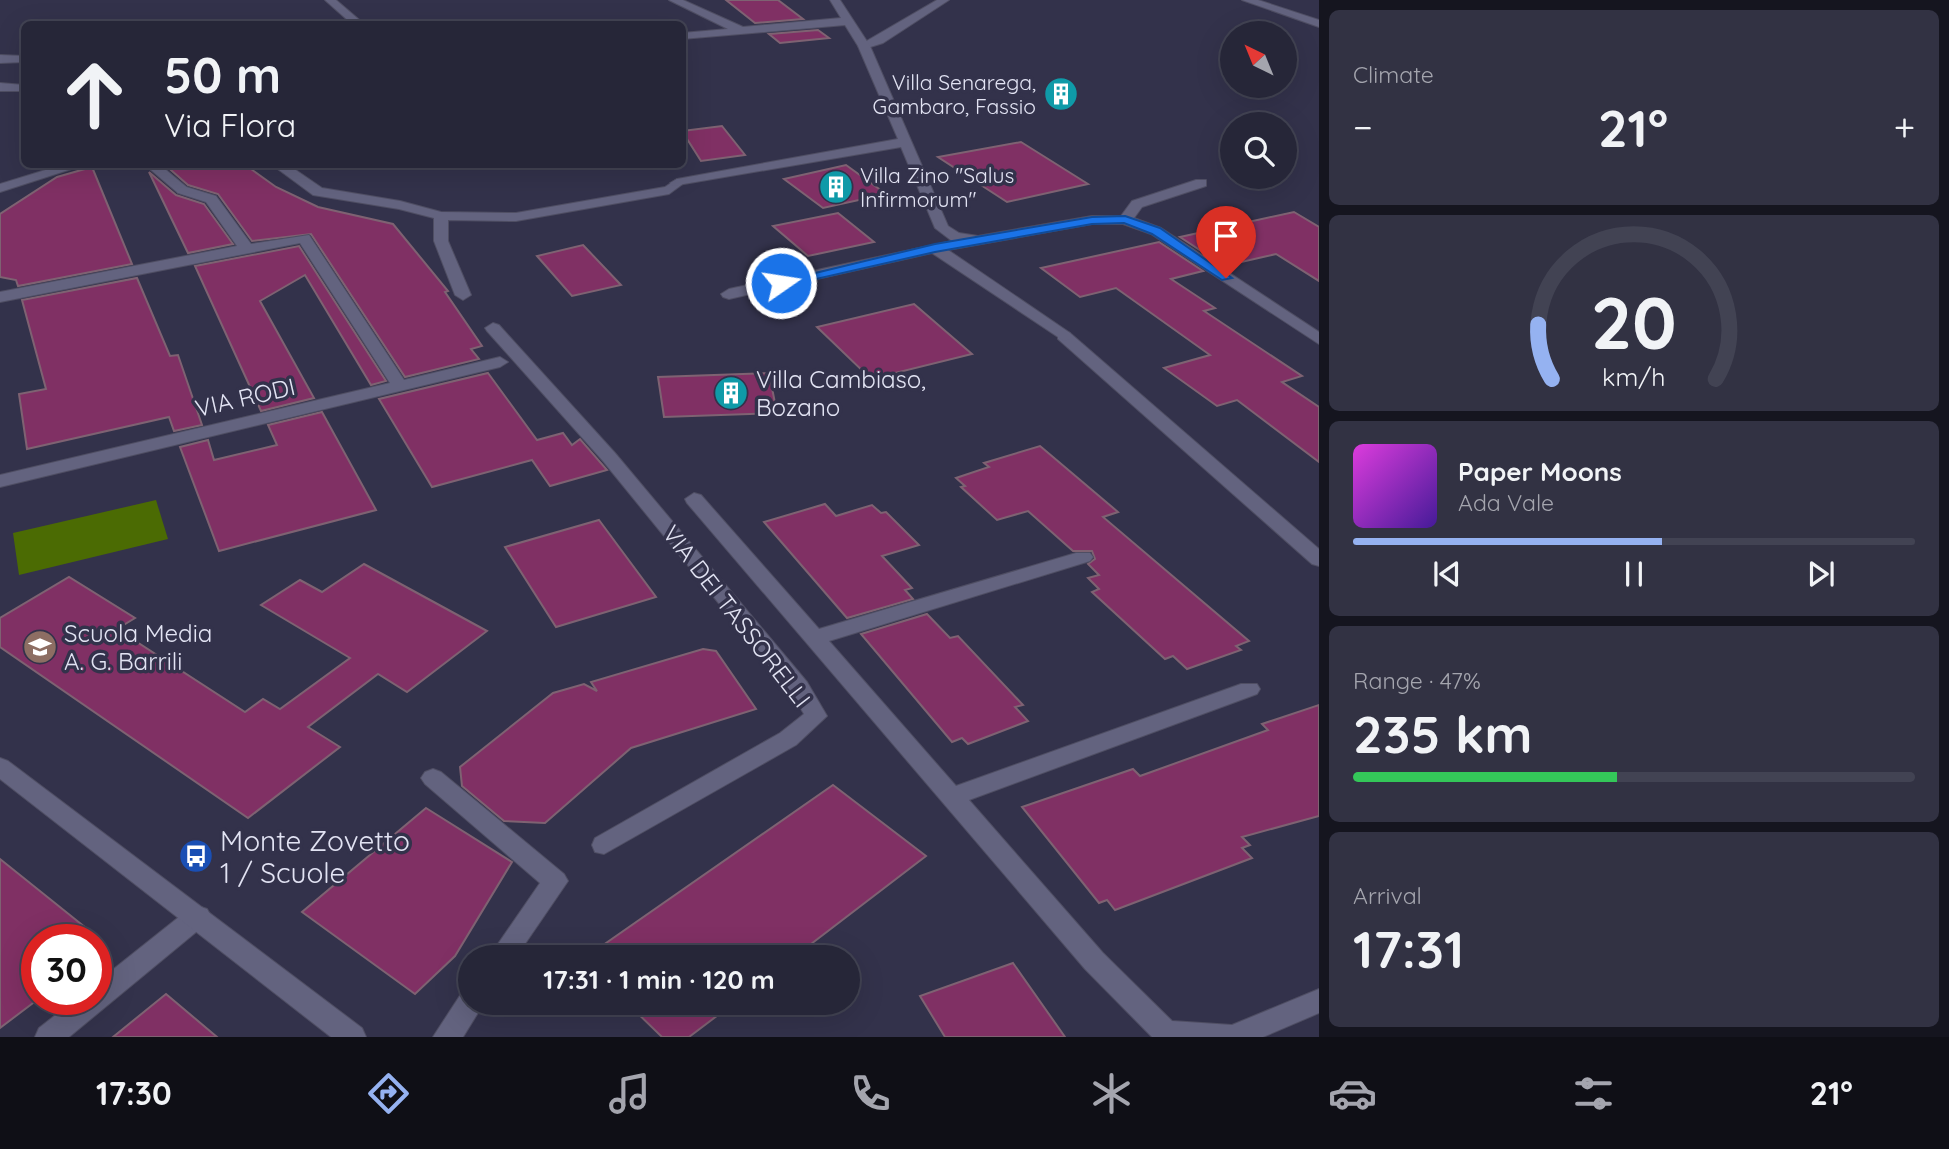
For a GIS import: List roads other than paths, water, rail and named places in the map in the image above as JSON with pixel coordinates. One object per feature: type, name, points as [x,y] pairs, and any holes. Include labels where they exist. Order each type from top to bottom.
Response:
[{"type":"street","points":[[330,0],[354,21]]},
{"type":"street","points":[[674,0],[741,30]]},
{"type":"street","points":[[835,0],[864,46],[943,228],[955,237],[990,240]]},
{"type":"street","points":[[864,46],[879,41],[944,0]]},
{"type":"street","points":[[1247,0],[1319,24]]},
{"type":"street","points":[[686,36],[849,21]]},
{"type":"street","points":[[0,59],[21,59]]},
{"type":"street","points":[[0,87],[21,88]]},
{"type":"street","points":[[283,168],[318,192],[400,205],[441,216],[516,217],[669,190],[677,183],[905,142]]},
{"type":"street","points":[[0,188],[68,168]]},
{"type":"street","points":[[155,168],[183,190],[211,199],[246,248]]},
{"type":"street","points":[[1125,220],[1137,204],[1201,183]]},
{"type":"street","points":[[441,216],[441,241],[463,295]]},
{"type":"street","points":[[729,294],[935,248],[1092,220],[1125,220],[1156,231],[1319,340]]},
{"type":"street","points":[[0,298],[304,238],[400,386]]},
{"type":"street","points":[[935,248],[1065,336],[1319,560]]},
{"type":"street","name":"VIA DEI TASSORELLI","points":[[493,328],[609,457],[799,687],[816,716],[788,739],[604,845]]},
{"type":"street","name":"VIA RODI","points":[[0,481],[500,362]]},
{"type":"street","points":[[694,499],[1094,961],[1165,1032],[1233,1037],[1319,1001]]},
{"type":"street","points":[[814,638],[1083,557]]},
{"type":"street","points":[[952,797],[1249,689]]},
{"type":"street","points":[[0,766],[352,1037]]},
{"type":"street","points":[[433,778],[555,881],[510,945]]},
{"type":"street","points":[[112,986],[198,916]]},
{"type":"street","points":[[49,1037],[76,1015]]},
{"type":"street","points":[[447,1037],[463,1015]]},
{"type":"place","name":"Villa Senarega, Gambaro, Fassio","points":[[1061,94]]},
{"type":"place","name":"Villa Zino \"Salus Infirmorum\"","points":[[836,187]]},
{"type":"place","name":"Villa Cambiaso, Bozano","points":[[731,393]]},
{"type":"place","name":"Scuola Media A. G. Barrili","points":[[40,647]]},
{"type":"place","name":"Monte Zovetto 1 / Scuole","points":[[196,856]]}]
